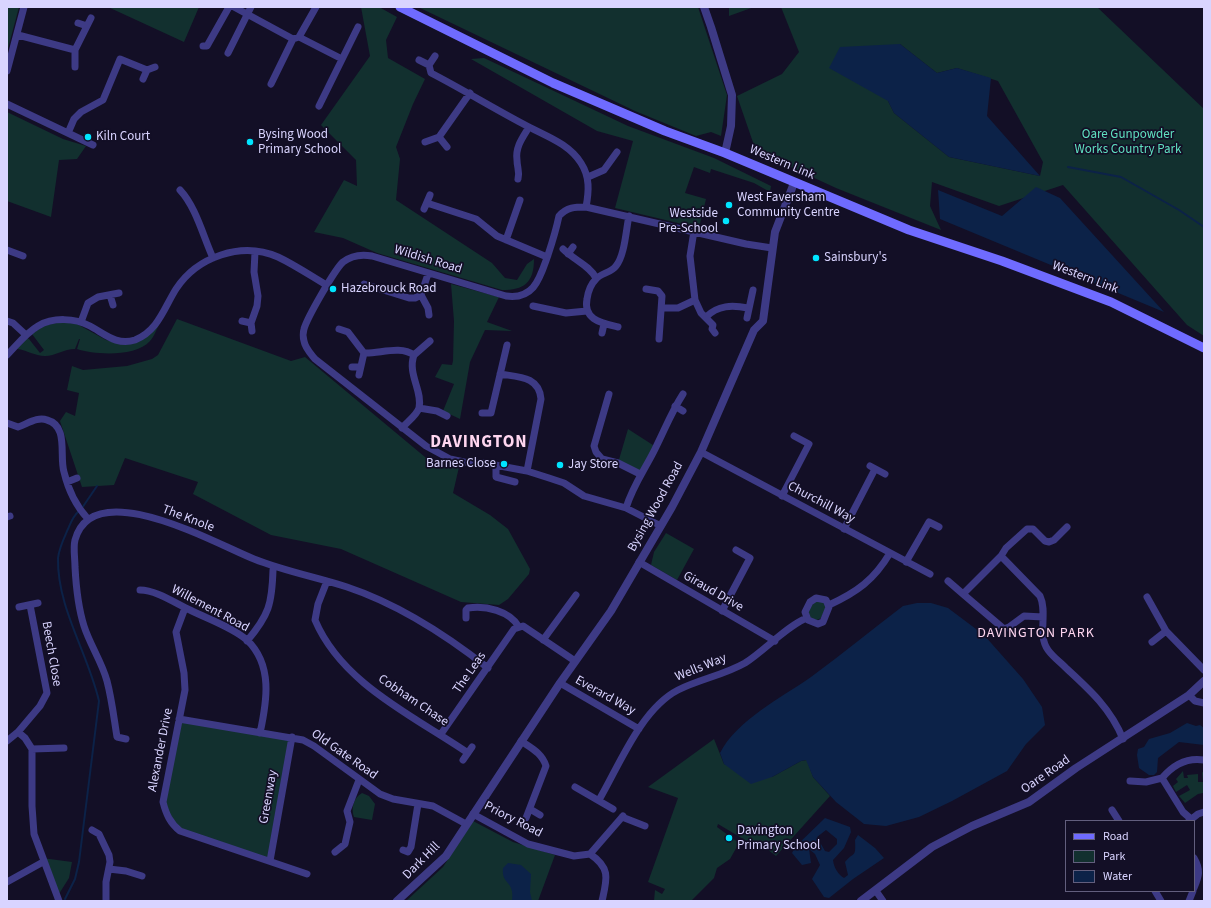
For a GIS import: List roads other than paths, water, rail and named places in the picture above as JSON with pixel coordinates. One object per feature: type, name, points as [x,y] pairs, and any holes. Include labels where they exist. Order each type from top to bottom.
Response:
[{"type":"main road","name":"Western Link","points":[[400,7],[553,83],[665,131],[725,153],[909,230],[994,258],[1111,302],[1204,348]]},
{"type":"street","points":[[7,71],[18,35],[24,7]]},
{"type":"street","points":[[203,46],[206,46],[229,7]]},
{"type":"street","points":[[234,7],[249,11],[296,38],[342,59]]},
{"type":"street","points":[[271,84],[296,38],[316,7]]},
{"type":"street","points":[[704,7],[712,27],[732,95],[731,126],[725,153]]},
{"type":"street","points":[[228,53],[249,11]]},
{"type":"street","points":[[75,67],[75,50],[91,18]]},
{"type":"street","points":[[78,23],[87,26]]},
{"type":"street","points":[[319,106],[358,27]]},
{"type":"street","points":[[18,35],[75,50]]},
{"type":"street","points":[[429,65],[435,56]]},
{"type":"street","points":[[68,132],[74,119],[81,112],[103,100],[120,58],[147,70],[155,67]]},
{"type":"street","points":[[419,60],[429,65],[431,72],[529,127],[559,141],[572,151],[582,163],[588,177],[589,190],[586,207]]},
{"type":"street","points":[[143,79],[147,70]]},
{"type":"street","points":[[425,142],[439,137],[470,93]]},
{"type":"street","points":[[7,104],[68,132],[92,145]]},
{"type":"street","points":[[521,174],[517,161],[517,150],[529,127]]},
{"type":"street","points":[[439,137],[447,147]]},
{"type":"street","points":[[588,177],[604,170],[612,161],[617,152]]},
{"type":"street","points":[[612,161],[619,164]]},
{"type":"street","name":"Bysing Wood Road","points":[[473,814],[560,683],[611,611],[661,526],[701,452],[754,330],[763,321],[774,232],[794,183]]},
{"type":"street","points":[[180,190],[193,208],[213,258]]},
{"type":"street","points":[[430,195],[425,206],[476,219],[497,236],[547,257]]},
{"type":"street","points":[[506,240],[516,205]]},
{"type":"street","name":"Wildish Road","points":[[661,526],[626,508],[584,496],[564,482],[527,471],[450,459],[426,446],[315,359],[307,350],[304,341],[304,330],[309,318],[342,264],[350,258],[360,254],[372,256],[428,274],[516,297],[524,295],[540,280],[559,216],[564,210],[574,207],[586,207],[746,244],[772,248]]},
{"type":"street","points":[[618,327],[604,324],[591,317],[587,311],[588,295],[596,278],[610,272],[621,258],[629,216]]},
{"type":"street","points":[[694,231],[690,256],[695,300],[701,313],[714,326],[712,329],[715,333]]},
{"type":"street","points":[[573,247],[566,251],[593,272],[596,278]]},
{"type":"street","points":[[7,250],[22,256]]},
{"type":"street","points":[[242,321],[251,327],[257,306],[258,296],[254,272],[255,252]]},
{"type":"street","points":[[7,355],[26,335],[39,325],[47,322],[67,320],[81,322],[118,341],[134,340],[143,336],[150,331],[157,322],[185,278],[197,266],[225,254],[255,252],[276,257],[328,286]]},
{"type":"street","points":[[364,284],[376,291],[415,298],[421,295],[428,274]]},
{"type":"street","points":[[646,289],[658,291],[662,296],[659,339]]},
{"type":"street","points":[[747,318],[748,308],[752,301],[753,290]]},
{"type":"street","points":[[81,322],[88,303],[98,297],[119,293]]},
{"type":"street","points":[[110,295],[113,305]]},
{"type":"street","points":[[421,295],[428,308],[429,315]]},
{"type":"street","points":[[662,308],[678,308],[695,300]]},
{"type":"street","points":[[706,317],[710,313],[732,305],[748,308]]},
{"type":"street","points":[[533,306],[546,307],[566,313],[587,311]]},
{"type":"street","points":[[7,320],[13,323],[26,335]]},
{"type":"street","points":[[602,333],[604,324]]},
{"type":"street","points":[[339,329],[351,330],[364,353],[359,371],[352,367]]},
{"type":"street","points":[[402,428],[419,408],[419,398],[411,363],[414,355],[430,341]]},
{"type":"street","points":[[482,412],[491,413],[507,344]]},
{"type":"street","points":[[364,353],[398,351],[411,352],[414,355]]},
{"type":"street","points":[[500,374],[531,380],[537,384],[540,391],[541,399],[527,471]]},
{"type":"street","points":[[609,394],[603,402],[594,446],[596,452],[602,459],[618,463],[640,474]]},
{"type":"street","points":[[626,508],[631,491],[656,447],[675,406],[683,394]]},
{"type":"street","points":[[675,406],[683,410]]},
{"type":"street","points":[[419,408],[439,408],[447,416]]},
{"type":"street","points":[[7,423],[18,427],[38,419],[46,419],[58,427],[62,442],[63,470],[77,504],[88,519],[75,540],[76,576],[84,626],[107,680],[117,737],[126,739]]},
{"type":"street","points":[[782,496],[809,444],[794,436]]},
{"type":"street","name":"Churchill Way","points":[[701,452],[930,574]]},
{"type":"street","points":[[496,465],[496,477],[516,482]]},
{"type":"street","points":[[844,529],[872,467],[885,474]]},
{"type":"street","points":[[67,482],[77,478]]},
{"type":"street","name":"The Knole","points":[[88,519],[105,513],[130,513],[167,522],[196,532],[258,561],[327,581],[372,597],[409,615],[460,646],[488,668]]},
{"type":"street","points":[[906,562],[929,522],[939,527]]},
{"type":"street","points":[[963,594],[1002,556],[1006,548],[1027,529],[1033,529],[1045,541],[1049,542],[1054,540],[1067,527]]},
{"type":"street","points":[[722,611],[750,558],[736,550]]},
{"type":"street","points":[[829,605],[826,600],[821,598],[812,600],[806,610],[807,618],[813,623],[820,623],[825,618],[829,605],[872,579],[880,570],[890,553]]},
{"type":"street","points":[[1002,556],[1040,596],[1043,604],[1043,637],[1048,650],[1106,708],[1117,725],[1123,739]]},
{"type":"street","name":"Giraud Drive","points":[[639,562],[775,641]]},
{"type":"street","points":[[247,641],[266,617],[273,592],[273,570]]},
{"type":"street","points":[[948,580],[1004,628],[1010,627],[1024,616],[1043,617]]},
{"type":"street","name":"Cobham Chase","points":[[327,581],[318,604],[315,620],[338,657],[362,681],[398,709],[470,750],[463,760]]},
{"type":"street","name":"Willement Road","points":[[140,590],[147,590],[185,608],[232,631],[247,641],[258,656],[266,681],[266,696],[260,732]]},
{"type":"street","points":[[543,640],[576,595]]},
{"type":"street","points":[[1147,597],[1166,631],[1204,670]]},
{"type":"street","name":"Beech Close","points":[[19,607],[38,603]]},
{"type":"street","name":"Beech Close","points":[[7,741],[18,732],[44,701],[47,692],[30,605]]},
{"type":"street","name":"Alexander Drive","points":[[185,608],[176,632],[184,673],[185,690],[163,802],[170,820],[180,831],[308,874]]},
{"type":"street","points":[[466,618],[466,610],[468,608],[502,612],[516,621],[519,627],[523,626],[575,661]]},
{"type":"street","name":"Wells Way","points":[[599,800],[639,729],[662,700],[677,690],[728,672],[746,662],[807,618]]},
{"type":"street","name":"The Leas","points":[[441,734],[514,630],[519,627]]},
{"type":"street","points":[[1152,642],[1166,631]]},
{"type":"street","name":"Oare Road","points":[[861,901],[932,847],[972,826],[1029,802],[1076,768],[1189,696],[1204,681]]},
{"type":"street","name":"Everard Way","points":[[560,683],[639,729]]},
{"type":"street","points":[[1189,696],[1195,701],[1204,703]]},
{"type":"street","name":"Old Gate Road","points":[[179,718],[303,740],[314,746],[374,790],[386,797],[433,806],[444,810],[466,824]]},
{"type":"street","points":[[18,732],[25,738],[32,749],[32,806],[34,834],[58,901]]},
{"type":"street","name":"Greenway","points":[[270,861],[292,737]]},
{"type":"street","points":[[521,741],[539,753],[544,759],[546,766],[526,818]]},
{"type":"street","points":[[32,749],[64,748]]},
{"type":"street","points":[[1130,781],[1146,782],[1162,778],[1177,764],[1188,760],[1204,760]]},
{"type":"street","points":[[1162,778],[1183,812],[1190,820],[1204,812]]},
{"type":"street","points":[[336,852],[345,844],[350,822],[347,811],[360,780]]},
{"type":"street","points":[[575,787],[613,809]]},
{"type":"street","points":[[403,850],[408,852],[411,847],[418,804]]},
{"type":"street","points":[[530,809],[540,815]]},
{"type":"street","points":[[1112,810],[1118,820]]},
{"type":"street","name":"Dark Hill","points":[[397,901],[437,866],[446,856],[473,814]]},
{"type":"street","name":"Priory Road","points":[[473,814],[528,844],[574,856],[590,854]]},
{"type":"street","points":[[602,901],[607,875],[601,863],[590,854],[623,817],[645,826]]},
{"type":"street","points":[[92,830],[99,834],[109,855],[109,869],[106,882],[106,901]]},
{"type":"street","points":[[1195,860],[1202,874],[1195,886]]},
{"type":"street","points":[[7,882],[43,862]]},
{"type":"street","points":[[109,869],[126,871],[142,876]]},
{"type":"street","points":[[876,890],[883,901]]},
{"type":"street","points":[[1156,892],[1161,901]]},
{"type":"water","points":[[900,44],[937,73],[957,68],[991,78],[987,116],[1040,176],[949,157],[894,113],[888,101],[829,68],[840,47]]},
{"type":"water","points":[[1036,187],[1060,198],[1164,312],[940,219],[938,190],[1002,216]]},
{"type":"water","points":[[917,603],[931,603],[948,608],[984,635],[1023,679],[1042,707],[1045,725],[1026,744],[1007,771],[919,817],[886,826],[864,824],[836,802],[813,777],[806,760],[801,761],[772,777],[751,784],[724,764],[720,753],[737,730],[748,720],[811,677],[903,606]]},
{"type":"water","points":[[1187,723],[1196,726],[1200,725],[1204,728],[1204,745],[1179,742],[1158,758],[1157,772],[1154,775],[1149,775],[1139,768],[1137,755],[1138,749],[1144,747],[1149,739],[1170,733]]},
{"type":"water","points":[[825,818],[850,827],[851,832],[844,848],[833,860],[834,866],[844,878],[848,875],[845,862],[855,852],[855,840],[858,835],[875,848],[884,858],[853,879],[829,898],[824,897],[812,879],[820,865],[815,854],[809,849],[811,863],[802,865],[792,853],[795,847]],"holes":[[[826,830],[837,839],[837,844],[829,852],[825,851],[817,837]]]},
{"type":"water","points":[[508,863],[521,865],[531,874],[530,892],[532,901],[512,901],[512,889],[503,873],[503,868]]},
{"type":"waterway","points":[[1068,167],[1121,177],[1179,210],[1204,227]]},
{"type":"waterway","points":[[82,508],[97,486]]},
{"type":"waterway","points":[[65,899],[75,879],[79,862],[99,701],[88,665],[62,595],[59,577],[58,558],[63,539],[72,519],[79,511]]},
{"type":"place","name":"Kiln Court","points":[[88,137]]},
{"type":"place","name":"Bysing Wood Primary School","points":[[250,142]]},
{"type":"place","name":"West Faversham Community Centre","points":[[729,205]]},
{"type":"place","name":"Westside Pre-School","points":[[726,221]]},
{"type":"place","name":"Sainsbury's","points":[[816,258]]},
{"type":"place","name":"Hazebrouck Road","points":[[333,289]]},
{"type":"place","name":"Barnes Close","points":[[504,464]]},
{"type":"place","name":"Jay Store","points":[[560,465]]},
{"type":"place","name":"Davington Primary School","points":[[729,838]]},
{"type":"district","name":"DAVINGTON","points":[[479,443]]},
{"type":"district","name":"DAVINGTON PARK","points":[[1036,634]]},
{"type":"park label","name":"Oare Gunpowder Works Country Park","points":[[1128,142]]}]
